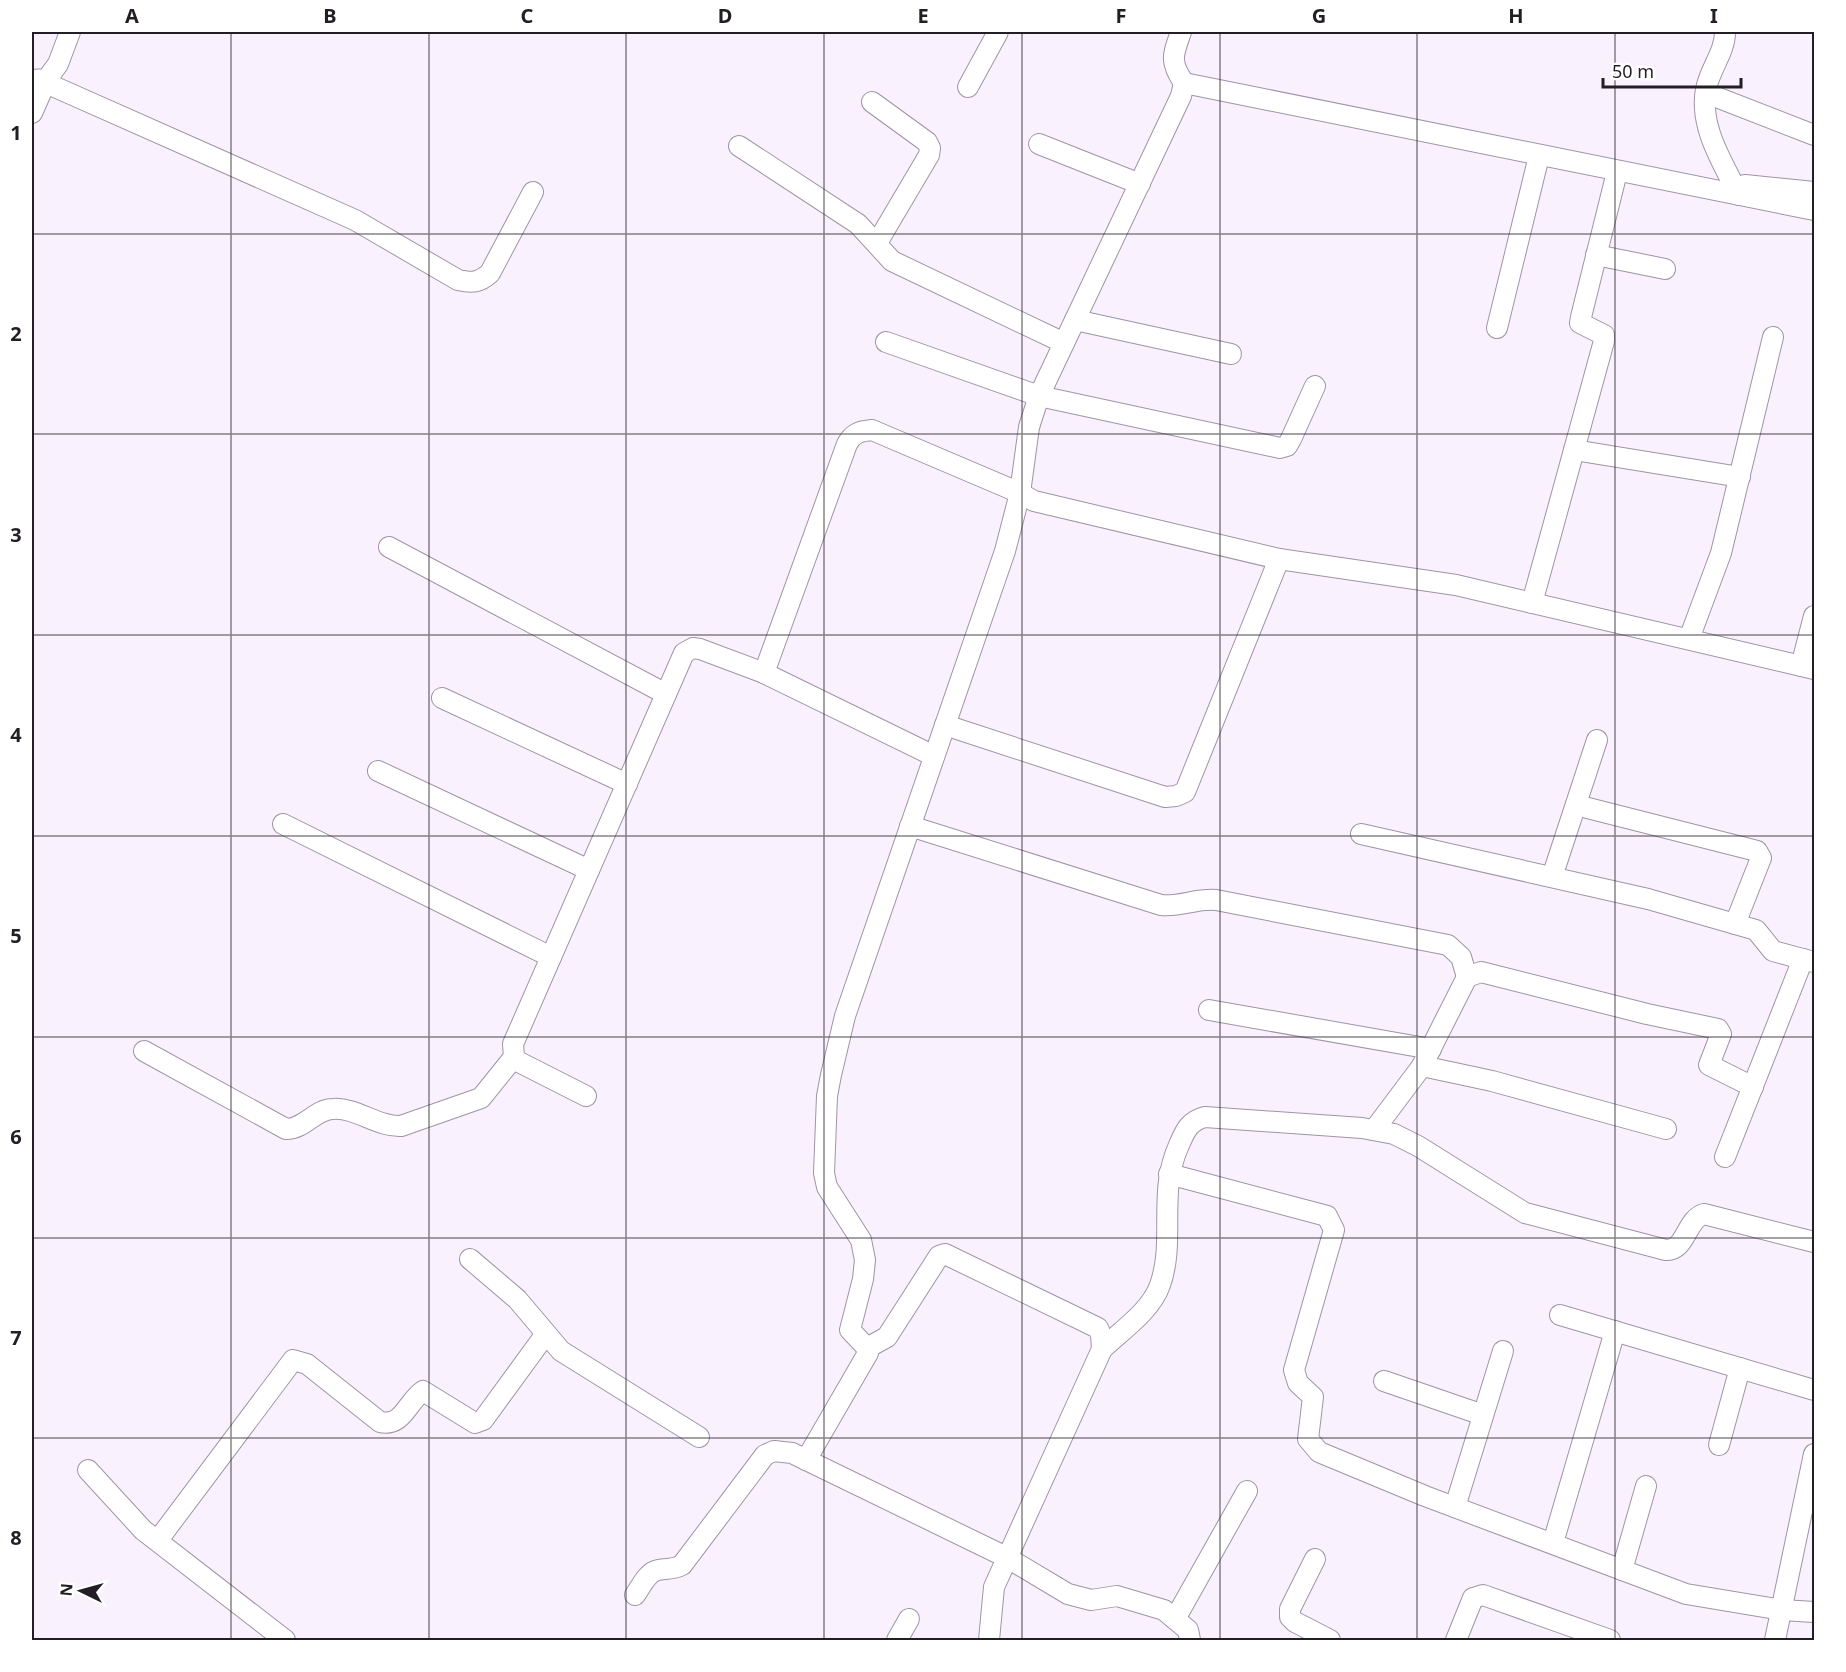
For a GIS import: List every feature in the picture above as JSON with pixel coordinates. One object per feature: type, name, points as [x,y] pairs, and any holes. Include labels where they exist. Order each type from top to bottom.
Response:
[{"type":"street","points":[[32,113],[42,81],[58,64],[70,32]]},
{"type":"street","points":[[969,87],[998,32]]},
{"type":"street","points":[[1181,32],[1173,56],[1173,66],[1184,82],[1617,172],[1736,190],[1815,210]]},
{"type":"street","points":[[1725,32],[1724,44],[1706,93],[1705,110],[1711,137],[1736,190]]},
{"type":"street","points":[[42,81],[355,220],[458,280],[470,283],[482,280],[490,273],[533,192]]},
{"type":"street","points":[[806,1460],[867,1358],[867,1348],[850,1330],[863,1280],[865,1260],[861,1240],[827,1188],[824,1173],[827,1096],[845,1016],[1005,550],[1020,493],[1029,427],[1039,396],[1181,96],[1184,82]]},
{"type":"street","points":[[1706,93],[1815,135]]},
{"type":"street","points":[[872,102],[927,142],[930,148],[929,155],[877,243]]},
{"type":"street","points":[[1039,144],[1140,184]]},
{"type":"street","points":[[739,146],[858,224],[892,261],[1064,343]]},
{"type":"street","points":[[1497,328],[1539,156]]},
{"type":"street","points":[[1532,603],[1604,341],[1604,335],[1599,330],[1580,323],[1617,172]]},
{"type":"street","points":[[1736,190],[1815,192]]},
{"type":"street","points":[[1596,255],[1665,269]]},
{"type":"street","points":[[1075,320],[1231,354]]},
{"type":"street","points":[[1689,639],[1721,553],[1773,337]]},
{"type":"street","points":[[886,342],[1039,396],[1280,448],[1287,446],[1291,439],[1315,386]]},
{"type":"street","points":[[764,673],[851,437],[860,431],[872,430],[1034,501],[1279,559],[1455,585],[1808,667],[1815,616]]},
{"type":"street","points":[[1574,450],[1740,477]]},
{"type":"street","points":[[389,547],[666,694]]},
{"type":"street","points":[[945,725],[1165,797],[1185,792],[1279,559]]},
{"type":"street","points":[[144,1051],[286,1129],[296,1129],[331,1108],[389,1126],[401,1126],[481,1098],[514,1057],[513,1044],[666,694],[684,653],[693,648],[764,673],[934,756]]},
{"type":"street","points":[[442,698],[627,784]]},
{"type":"street","points":[[1552,877],[1597,740]]},
{"type":"street","points":[[378,771],[589,870]]},
{"type":"street","points":[[1576,805],[1757,851],[1761,858],[1735,924]]},
{"type":"street","points":[[283,824],[551,957]]},
{"type":"street","points":[[910,826],[1161,905],[1182,906],[1196,900],[1216,900],[1448,945],[1461,957],[1467,977]]},
{"type":"street","points":[[1361,834],[1648,899],[1756,930],[1773,951],[1809,960],[1725,1157]]},
{"type":"street","points":[[1374,1130],[1426,1057],[1467,977],[1481,972],[1647,1014],[1718,1029],[1721,1034],[1709,1065],[1753,1087]]},
{"type":"street","points":[[1209,1010],[1426,1057],[1492,1081],[1666,1129]]},
{"type":"street","points":[[514,1057],[586,1096]]},
{"type":"street","points":[[989,1641],[994,1587],[1102,1349],[1151,1302],[1160,1285],[1166,1259],[1170,1164],[1186,1130],[1194,1120],[1205,1117],[1374,1130],[1394,1134],[1418,1146],[1526,1214],[1666,1250],[1678,1246],[1694,1219],[1704,1215],[1815,1242]]},
{"type":"street","points":[[1169,1174],[1327,1216],[1332,1222],[1334,1230],[1294,1370],[1298,1383],[1313,1397],[1308,1439],[1319,1452],[1455,1507],[1686,1594],[1782,1610],[1815,1612]]},
{"type":"street","points":[[867,1348],[887,1337],[939,1256],[945,1254],[1098,1328],[1102,1349]]},
{"type":"street","points":[[470,1259],[517,1299],[545,1335],[561,1351],[699,1437]]},
{"type":"street","points":[[1560,1315],[1815,1390]]},
{"type":"street","points":[[1553,1544],[1615,1331]]},
{"type":"street","points":[[158,1540],[293,1360],[307,1364],[380,1422],[389,1424],[399,1419],[423,1391],[475,1423],[483,1420],[545,1335]]},
{"type":"street","points":[[1455,1507],[1503,1351]]},
{"type":"street","points":[[1719,1445],[1740,1368]]},
{"type":"street","points":[[1384,1381],[1483,1415]]},
{"type":"street","points":[[635,1595],[651,1573],[660,1569],[674,1570],[682,1565],[765,1455],[782,1450],[1006,1557],[1068,1594],[1091,1600],[1117,1596],[1164,1610],[1188,1630],[1190,1641]]},
{"type":"street","points":[[1775,1641],[1815,1454]]},
{"type":"street","points":[[88,1470],[143,1530],[285,1641]]},
{"type":"street","points":[[1622,1570],[1646,1486]]},
{"type":"street","points":[[1175,1619],[1247,1491]]},
{"type":"street","points":[[1315,1559],[1290,1609],[1290,1617],[1330,1641]]},
{"type":"street","points":[[1456,1641],[1473,1598],[1483,1594],[1610,1641]]},
{"type":"street","points":[[897,1641],[909,1618]]}]
